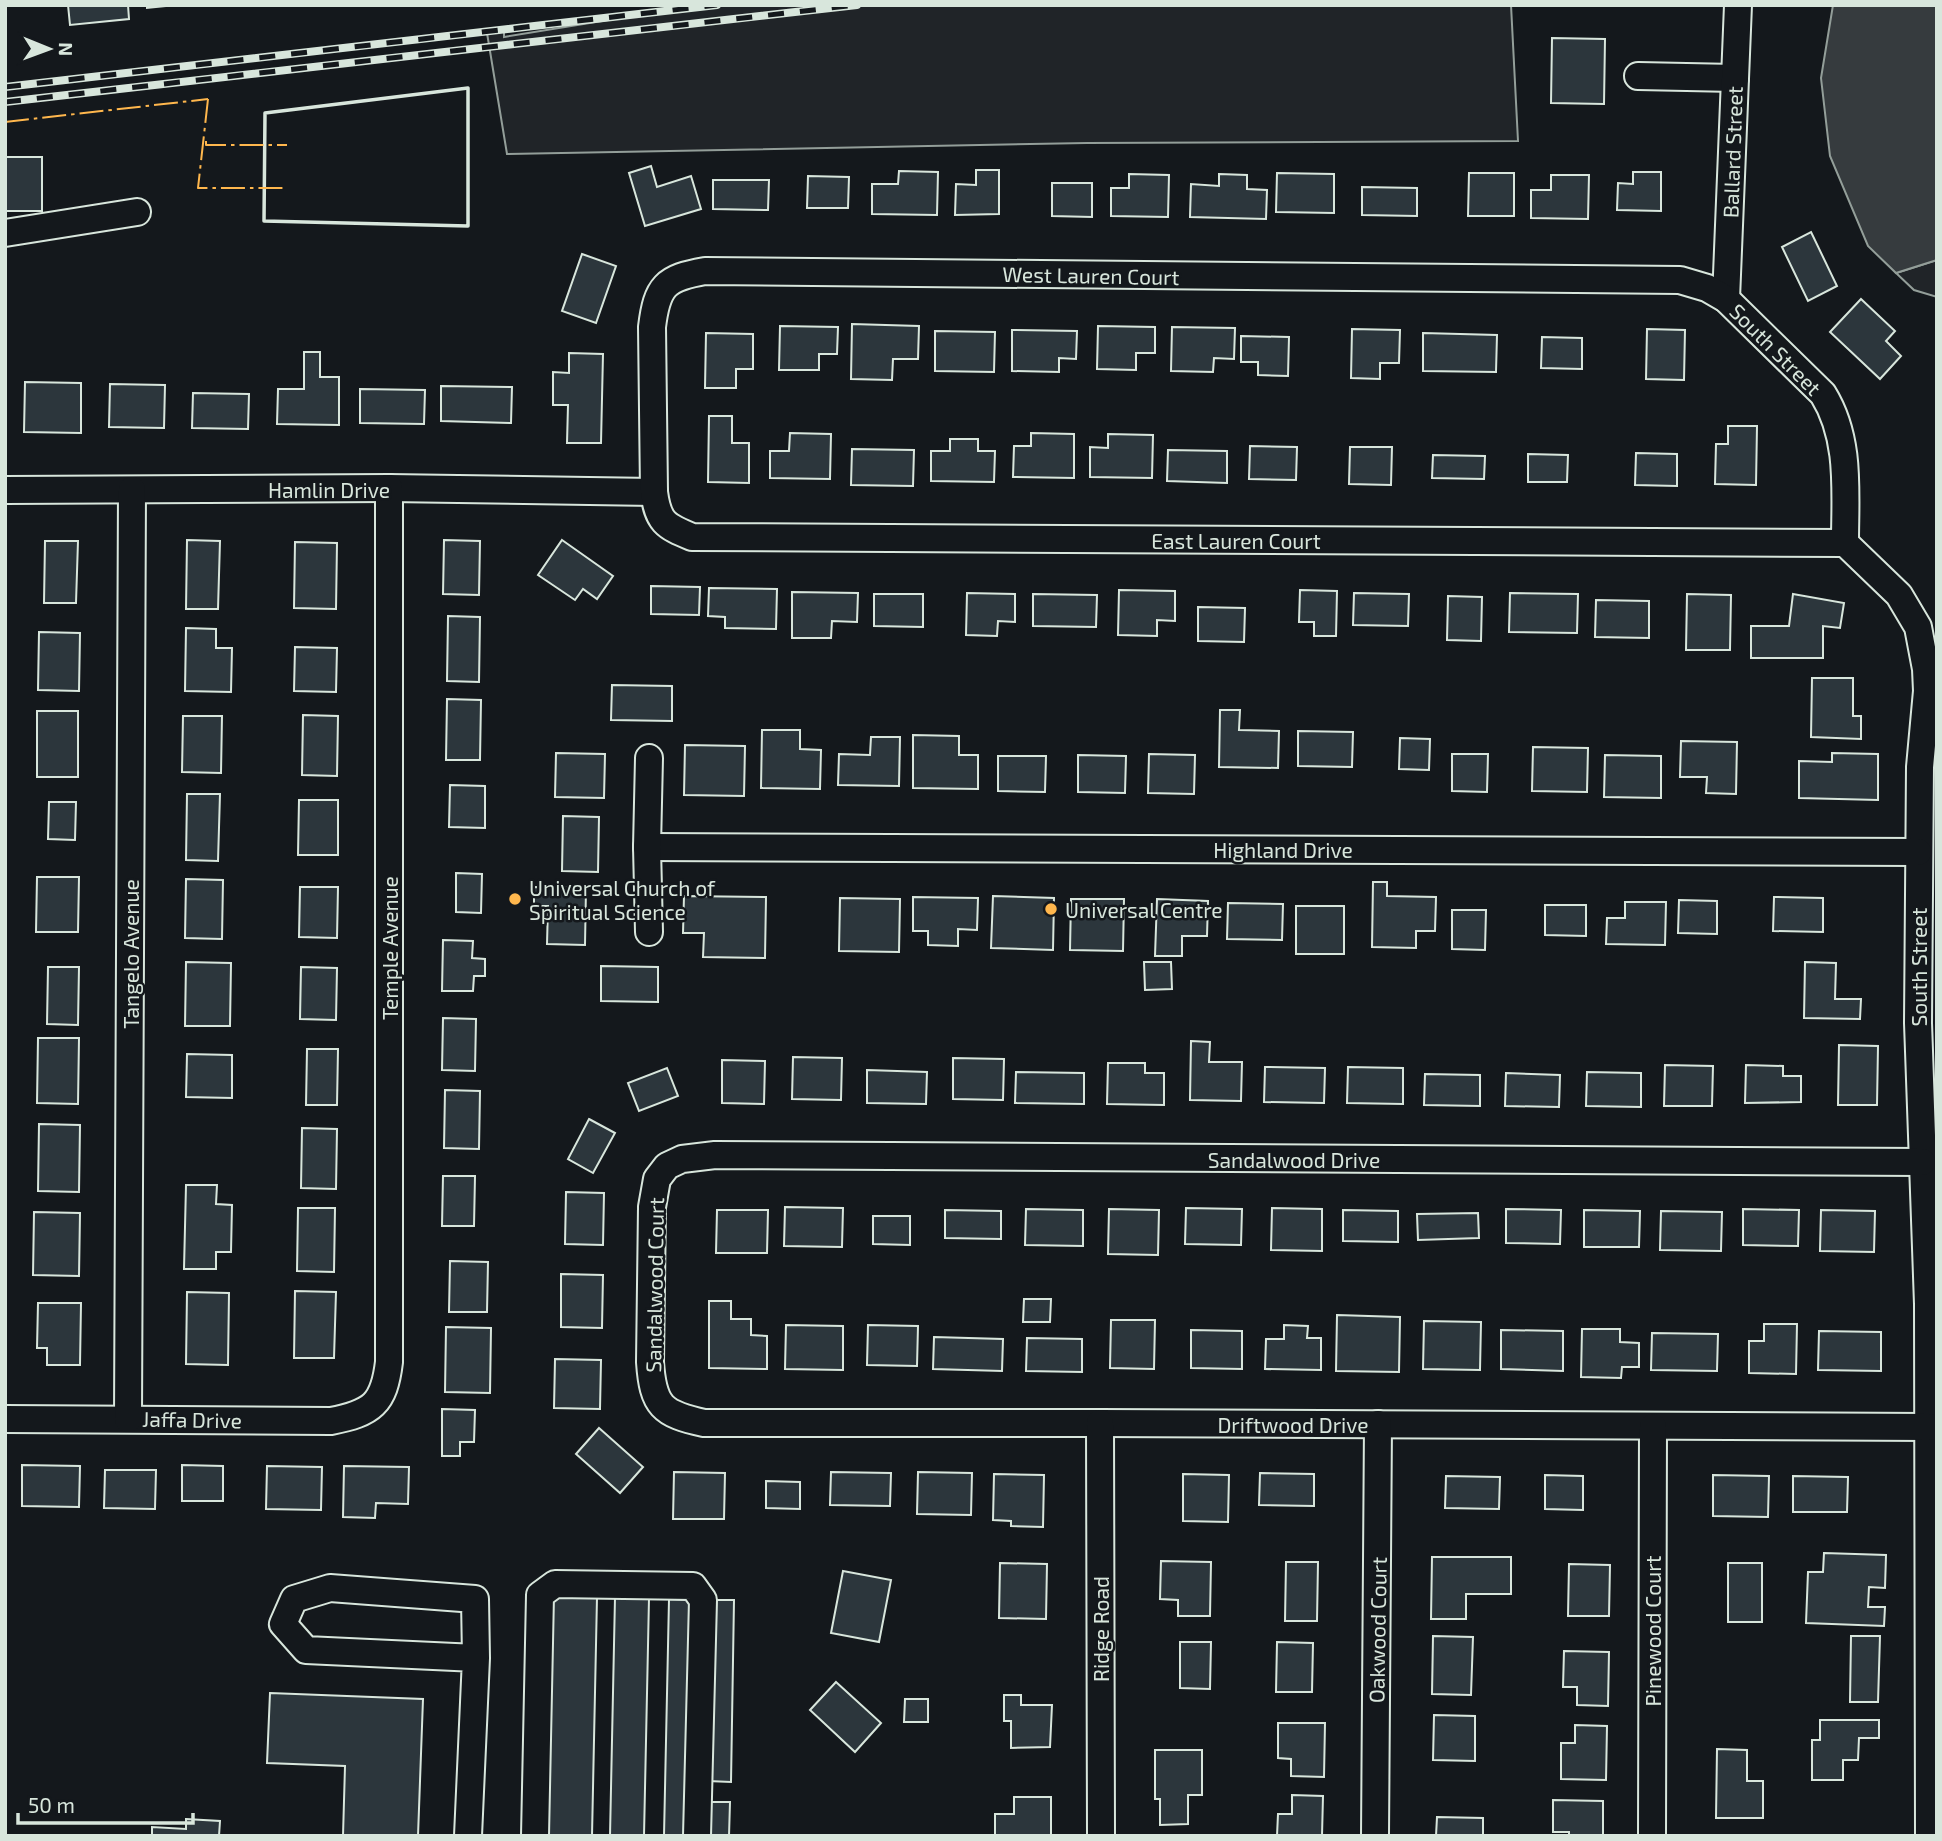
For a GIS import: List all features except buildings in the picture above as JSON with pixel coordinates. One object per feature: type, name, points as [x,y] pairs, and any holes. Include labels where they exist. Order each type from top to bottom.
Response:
[{"type":"street","name":"Ballard Street","points":[[1726,299],[1738,5]]},
{"type":"street","points":[[1638,76],[1735,78]]},
{"type":"street","points":[[5,233],[136,212]]},
{"type":"street","name":"West Lauren Court","points":[[653,492],[652,327],[655,303],[664,286],[681,275],[719,271],[1680,280],[1707,288],[1726,299]]},
{"type":"street","name":"South Street","points":[[1726,299],[1822,394],[1834,412],[1842,437],[1845,470],[1845,543],[1899,596],[1918,627],[1926,669],[1918,852],[1918,1023],[1928,1304],[1929,1836]]},
{"type":"street","name":"Hamlin Drive","points":[[5,489],[389,488],[653,492]]},
{"type":"street","name":"Temple Avenue","points":[[375,1404],[387,1384],[389,1362],[389,488]]},
{"type":"street","name":"Tangelo Avenue","points":[[128,1419],[132,490]]},
{"type":"street","name":"East Lauren Court","points":[[653,492],[657,512],[668,527],[692,537],[1845,543]]},
{"type":"street","points":[[649,758],[649,932]]},
{"type":"street","name":"Highland Drive","points":[[647,846],[1918,852]]},
{"type":"street","name":"Sandalwood Drive","points":[[667,1167],[682,1158],[715,1155],[1922,1163]]},
{"type":"street","name":"Sandalwood Court","points":[[660,1406],[652,1384],[650,1362],[652,1207],[657,1179],[667,1167]]},
{"type":"street","name":"Jaffa Drive","points":[[5,1419],[331,1421],[354,1417],[375,1404]]},
{"type":"street","name":"Driftwood Drive","points":[[660,1406],[677,1418],[704,1423],[1929,1427]]},
{"type":"street","name":"Ridge Road","points":[[1100,1423],[1101,1836]]},
{"type":"street","name":"Oakwood Court","points":[[1375,1836],[1378,1424]]},
{"type":"street","name":"Pinewood Court","points":[[1652,1836],[1653,1427]]},
{"type":"street","points":[[536,1836],[540,1595],[555,1584],[693,1586],[703,1600],[697,1836]]},
{"type":"street","points":[[468,1836],[476,1658],[475,1599],[330,1588],[294,1600],[284,1624],[306,1650],[476,1658]]},
{"type":"shaded area","points":[[701,5],[1511,5],[1518,141],[1087,143],[507,154],[487,33],[504,31],[504,37]]},
{"type":"shaded area","points":[[1833,5],[1937,5],[1937,260],[1896,273],[1868,246],[1830,156],[1821,78]]},
{"type":"shaded area","points":[[1937,260],[1937,297],[1914,290],[1896,273]]},
{"type":"railway","points":[[5,87],[717,5]]},
{"type":"railway","points":[[5,102],[857,5]]},
{"type":"wall","points":[[468,88],[468,226],[264,221],[265,113],[468,88]]},
{"type":"power","points":[[208,99],[198,188],[287,188]]},
{"type":"power","points":[[5,122],[208,99]]},
{"type":"power","points":[[206,141],[206,145],[287,145]]},
{"type":"place","name":"Universal Church of Spiritual Science","points":[[515,899]]},
{"type":"place","name":"Universal Centre","points":[[1051,909]]}]
